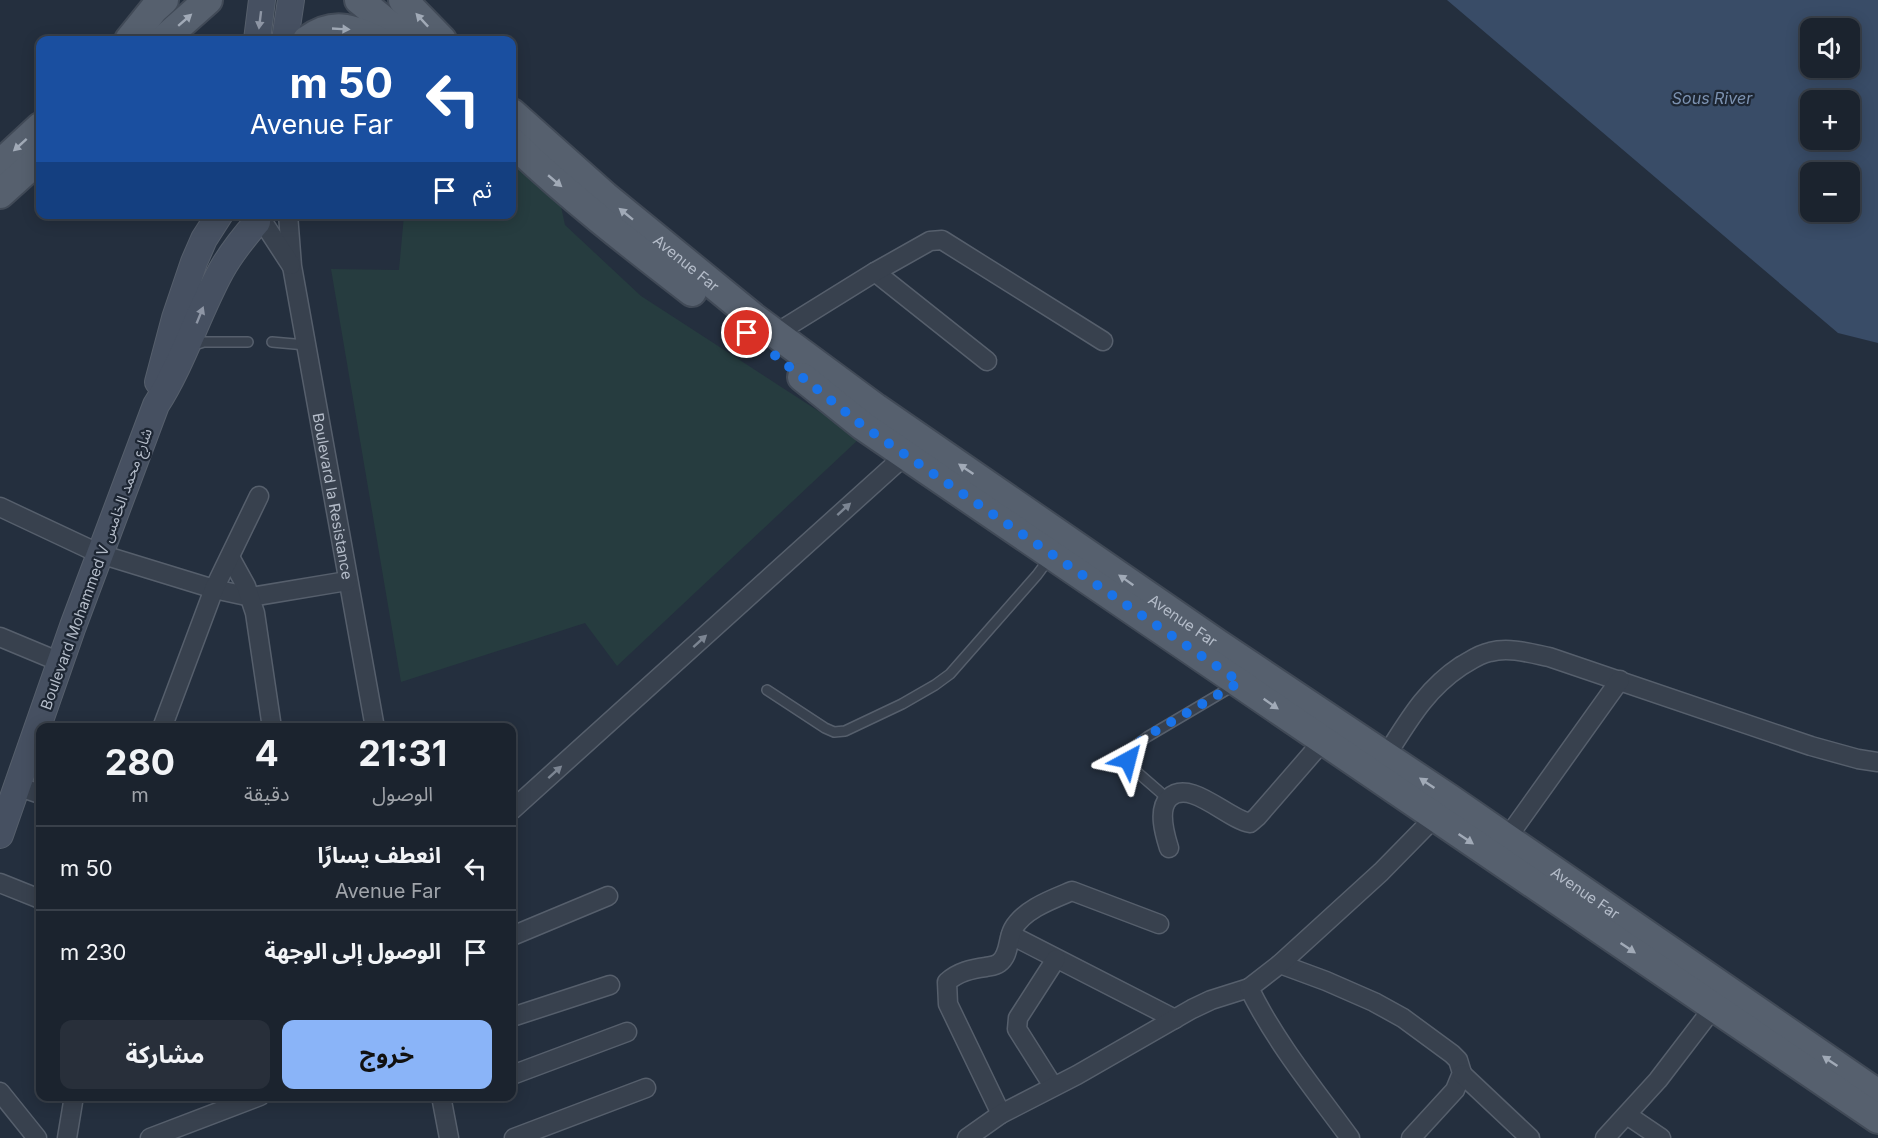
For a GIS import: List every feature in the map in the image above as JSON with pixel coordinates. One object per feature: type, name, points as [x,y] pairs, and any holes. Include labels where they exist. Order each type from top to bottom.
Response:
[{"type":"main road","points":[[168,36],[208,0]]},
{"type":"main road","points":[[258,36],[262,0]]},
{"type":"main road","points":[[286,36],[291,0]]},
{"type":"main road","points":[[359,0],[403,36]]},
{"type":"main road","points":[[403,0],[438,36]]},
{"type":"main road","points":[[132,36],[158,3]]},
{"type":"main road","points":[[314,36],[321,31],[345,28],[366,36]]},
{"type":"main road","name":"Avenue Far","points":[[516,117],[605,196],[775,334],[876,408],[914,447],[1052,555],[1323,741],[1380,765],[1435,818],[1500,848]]},
{"type":"main road","points":[[0,164],[36,131]]},
{"type":"main road","name":"Avenue Far","points":[[516,146],[625,240],[863,426],[914,447],[1218,644],[1380,765],[1500,848],[1721,998],[1878,1094]]},
{"type":"main road","points":[[0,194],[36,162]]},
{"type":"main road","name":"Boulevard Mohammed V شارع محمد الخامس","points":[[156,405],[158,378],[175,318],[204,239],[217,219]]},
{"type":"main road","name":"Boulevard Mohammed V شارع محمد الخامس","points":[[45,723],[60,662],[156,405],[170,384],[220,272],[233,251],[259,219]]},
{"type":"main road","name":"Boulevard Mohammed V شارع محمد الخامس","points":[[0,835],[29,790],[36,761]]},
{"type":"main road","name":"Avenue Far","points":[[1721,998],[1878,1119]]},
{"type":"street","name":"Boulevard la Resistance","points":[[261,219],[292,266]]},
{"type":"street","name":"Boulevard la Resistance","points":[[288,219],[292,266],[374,723]]},
{"type":"street","points":[[775,334],[930,241],[942,240],[1103,341]]},
{"type":"street","points":[[875,272],[987,361]]},
{"type":"street","points":[[516,806],[914,447]]},
{"type":"street","points":[[164,723],[214,589],[259,496]]},
{"type":"street","points":[[0,507],[100,554],[214,589],[251,597],[347,581]]},
{"type":"street","points":[[230,557],[251,597],[255,613],[271,723]]},
{"type":"street","points":[[0,637],[60,662]]},
{"type":"street","points":[[1380,765],[1410,716],[1440,681],[1476,657],[1489,652],[1519,651],[1549,657],[1620,680],[1811,746],[1878,762]]},
{"type":"street","points":[[1500,848],[1620,680]]},
{"type":"street","points":[[1169,848],[1163,828],[1164,807],[1168,799],[1176,794],[1191,792],[1238,821],[1250,823],[1323,741]]},
{"type":"street","points":[[967,1138],[1001,1114],[1077,1075],[1137,1039],[1211,1000],[1249,988],[1280,964],[1381,872],[1435,818]]},
{"type":"street","points":[[0,883],[36,897]]},
{"type":"street","points":[[1001,1114],[948,1004],[947,982],[954,976],[1001,962],[1007,953],[1013,929],[1032,910],[1072,891],[1159,924]]},
{"type":"street","points":[[516,934],[608,896]]},
{"type":"street","points":[[1011,936],[1176,1019]]},
{"type":"street","points":[[1053,1086],[1017,1029],[1018,1018],[1056,959]]},
{"type":"street","points":[[1280,964],[1374,1002],[1403,1018],[1452,1054],[1461,1067],[1462,1074],[1455,1090],[1411,1138]]},
{"type":"street","points":[[516,1016],[610,985]]},
{"type":"street","points":[[1249,988],[1264,1018],[1350,1138]]},
{"type":"street","points":[[1605,1138],[1658,1080],[1721,998]]},
{"type":"street","points":[[516,1074],[627,1032]]},
{"type":"street","points":[[1462,1074],[1530,1138]]},
{"type":"street","points":[[514,1138],[646,1088]]},
{"type":"street","points":[[0,1092],[37,1138]]},
{"type":"street","points":[[67,1138],[73,1101]]},
{"type":"street","points":[[150,1138],[172,1135],[249,1101]]},
{"type":"street","points":[[446,1101],[449,1138]]},
{"type":"street","points":[[1627,1115],[1661,1138]]},
{"type":"lane","points":[[187,347],[204,342],[248,342]]},
{"type":"lane","points":[[272,342],[306,345]]},
{"type":"lane","points":[[767,690],[834,732],[846,731],[870,720],[935,686],[950,674],[1052,555]]},
{"type":"lane","points":[[1168,799],[1130,766],[1128,760],[1132,748],[1147,736],[1240,682]]},
{"type":"green space","points":[[516,167],[560,202],[565,225],[641,296],[860,438],[617,666],[585,623],[401,682],[331,269],[399,270],[404,219],[516,219]]},
{"type":"water","name":"Sous River","points":[[1447,0],[1878,0],[1878,343],[1838,333]]},
{"type":"route","points":[[747,333],[863,426],[1240,682],[1147,736],[1132,748],[1128,760]]}]
